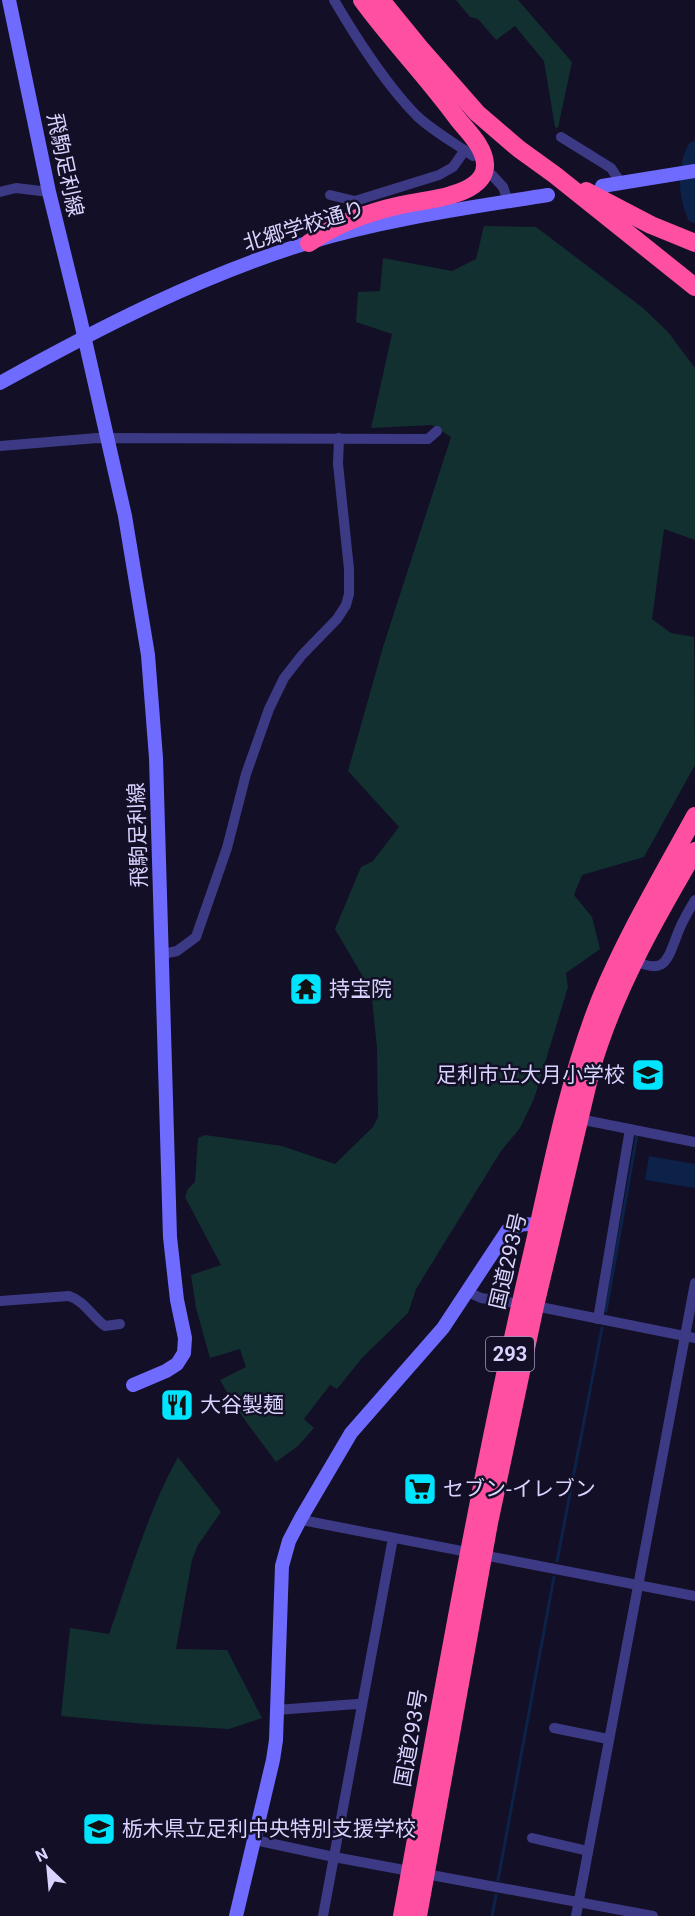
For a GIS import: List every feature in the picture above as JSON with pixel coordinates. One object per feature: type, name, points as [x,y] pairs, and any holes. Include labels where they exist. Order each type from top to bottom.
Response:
[{"type":"highway","points":[[309,243],[329,230],[361,217],[400,205],[465,191],[476,183],[485,166],[483,152],[442,96],[362,0]]},
{"type":"highway","points":[[382,0],[477,113],[519,149],[695,287]]},
{"type":"highway","points":[[442,96],[470,121],[695,296]]},
{"type":"highway","points":[[555,175],[651,225],[694,242]]},
{"type":"highway","name":"国道293号","points":[[527,1305],[600,1038],[628,957],[695,816]]},
{"type":"highway","name":"国道293号","points":[[402,1916],[418,1872],[475,1553],[527,1305],[539,1225],[579,1060],[601,999],[695,851]]},
{"type":"highway","name":"国道293号","points":[[418,1872],[418,1916]]},
{"type":"street","name":"飛駒足利線","points":[[9,0],[49,192],[125,516],[148,655],[156,758],[170,1238],[177,1300],[185,1338],[184,1353],[177,1364],[133,1385]]},
{"type":"street","points":[[330,195],[355,201],[429,179],[453,167],[469,153],[430,127],[408,106],[334,0]]},
{"type":"street","points":[[561,137],[611,168],[621,183]]},
{"type":"street","points":[[602,186],[695,171]]},
{"type":"street","points":[[492,174],[503,187],[508,201]]},
{"type":"street","points":[[0,192],[16,188],[49,192]]},
{"type":"street","name":"北郷学校通り","points":[[84,337],[276,253],[440,211],[548,195]]},
{"type":"street","points":[[0,383],[84,337]]},
{"type":"street","points":[[0,446],[107,438],[428,439],[437,431]]},
{"type":"street","points":[[163,954],[177,951],[196,937],[227,848],[246,774],[269,709],[284,678],[302,655],[337,619],[350,594],[338,464],[339,438]]},
{"type":"street","points":[[628,957],[648,967],[666,962],[695,900]]},
{"type":"street","points":[[579,1119],[695,1142]]},
{"type":"street","points":[[598,1319],[630,1129]]},
{"type":"street","points":[[236,1916],[273,1760],[282,1566],[289,1541],[351,1433],[443,1328],[507,1231],[523,1224],[539,1225]]},
{"type":"street","points":[[576,1916],[608,1739],[690,1337],[695,1283]]},
{"type":"street","points":[[468,1292],[481,1298],[690,1337]]},
{"type":"street","points":[[0,1301],[69,1296],[79,1299],[96,1320],[105,1326],[120,1324]]},
{"type":"street","points":[[301,1518],[695,1596]]},
{"type":"street","points":[[323,1916],[393,1538]]},
{"type":"street","points":[[276,1710],[362,1705]]},
{"type":"street","points":[[554,1728],[608,1739]]},
{"type":"street","points":[[532,1838],[588,1851]]},
{"type":"street","points":[[255,1840],[334,1857],[653,1916]]},
{"type":"green space","points":[[456,0],[518,0],[572,62],[558,128],[555,127],[544,61],[515,26],[496,40],[478,19],[470,17]]},
{"type":"green space","points":[[484,226],[536,227],[643,308],[668,332],[695,368],[695,540],[664,529],[652,619],[671,633],[694,637],[695,765],[644,857],[582,875],[574,895],[592,917],[600,949],[566,973],[568,987],[534,1099],[520,1128],[501,1151],[416,1289],[408,1313],[362,1358],[337,1389],[330,1385],[304,1419],[314,1428],[298,1446],[276,1462],[236,1408],[220,1380],[246,1367],[240,1349],[210,1358],[196,1308],[191,1275],[221,1265],[185,1197],[188,1189],[195,1182],[198,1138],[205,1135],[282,1146],[335,1164],[373,1127],[378,1117],[377,1048],[372,999],[366,982],[335,929],[361,867],[373,861],[399,827],[348,771],[383,647],[451,437],[432,425],[371,428],[392,334],[356,322],[358,292],[380,291],[383,258],[452,271],[476,259]]},
{"type":"green space","points":[[178,1457],[221,1512],[198,1545],[192,1560],[176,1649],[227,1650],[262,1718],[229,1729],[61,1716],[70,1628],[109,1634],[148,1522]]},
{"type":"water","points":[[649,1156],[695,1164],[695,1188],[645,1180]]},
{"type":"waterway","points":[[695,149],[688,173],[690,199],[695,215]]},
{"type":"waterway","points":[[606,1311],[637,1135]]},
{"type":"waterway","points":[[557,1561],[602,1328]]},
{"type":"waterway","points":[[498,1880],[554,1577]]},
{"type":"waterway","points":[[492,1916],[496,1895]]},
{"type":"place","name":"持宝院","points":[[306,989]]},
{"type":"place","name":"足利市立大月小学校","points":[[648,1075]]},
{"type":"place","name":"大谷製麺","points":[[177,1405]]},
{"type":"place","name":"セブン-イレブン","points":[[420,1489]]},
{"type":"place","name":"栃木県立足利中央特別支援学校","points":[[99,1829]]}]
